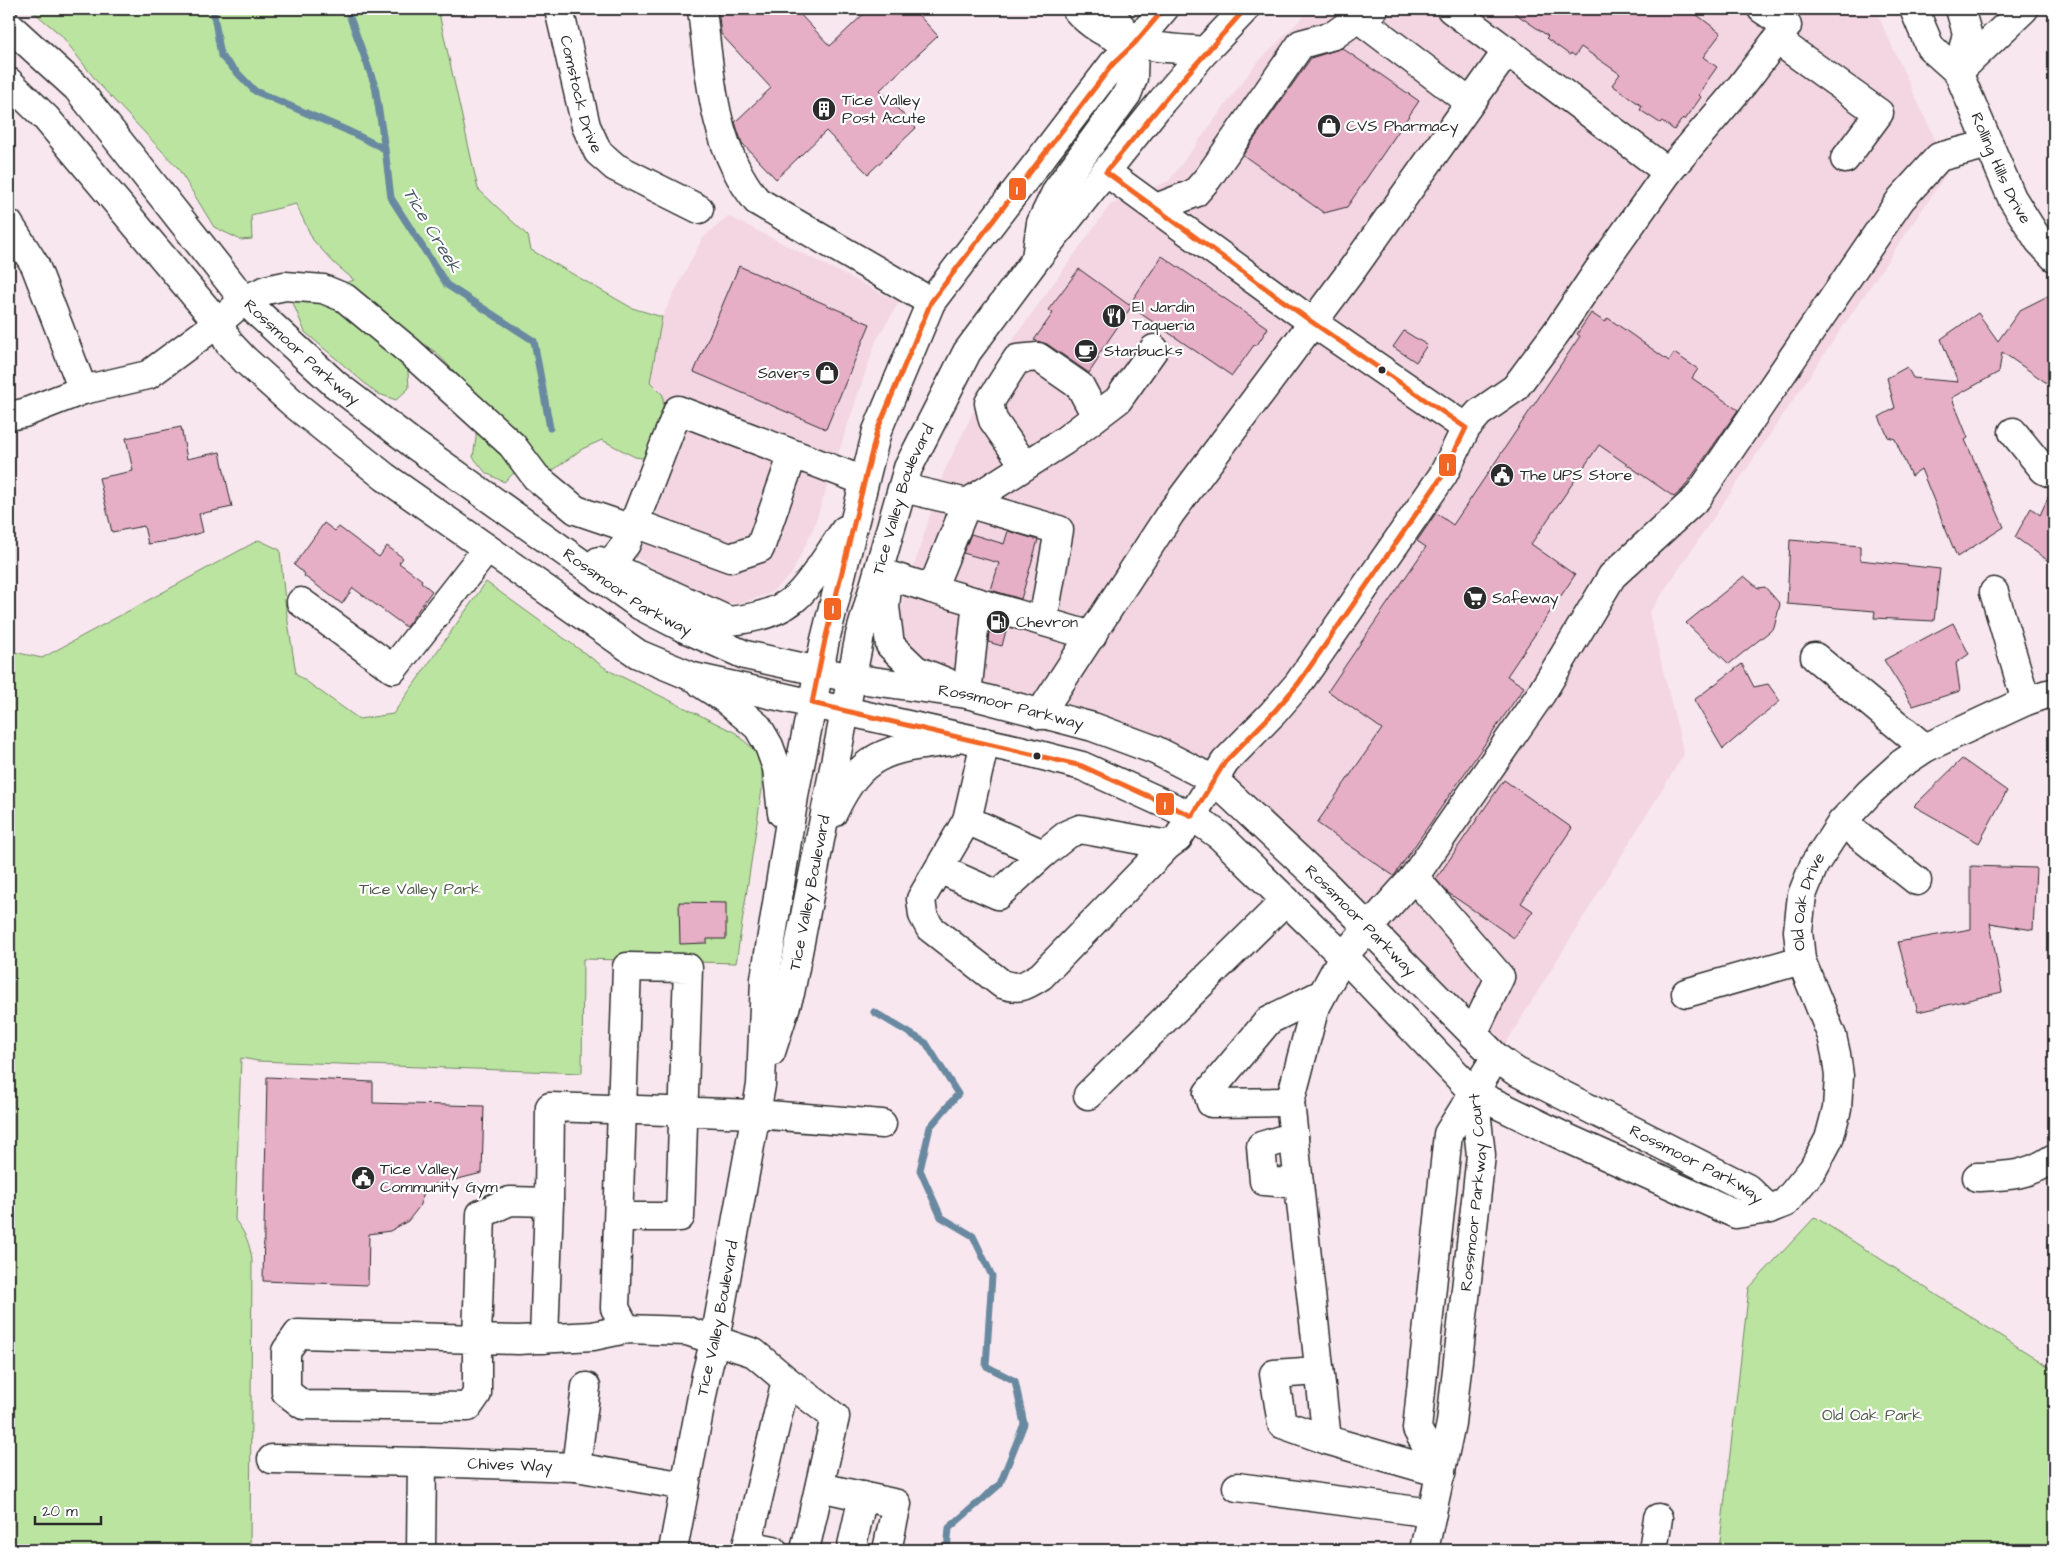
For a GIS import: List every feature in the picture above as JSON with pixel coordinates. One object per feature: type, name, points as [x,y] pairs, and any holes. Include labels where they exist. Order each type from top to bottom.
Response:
[{"type":"street","name":"Comstock Drive","points":[[559,9],[586,126],[598,152],[615,167],[699,209]]},
{"type":"street","points":[[702,9],[713,96],[717,112],[728,154],[748,190],[757,201],[931,302]]},
{"type":"street","points":[[1076,9],[1096,28],[1134,44],[1205,51]]},
{"type":"street","points":[[1036,259],[1041,223],[1056,190],[1127,94],[1133,78],[1134,44],[1108,9]]},
{"type":"street","name":"Tice Valley Boulevard","points":[[673,1550],[715,1339],[760,1085],[765,978],[794,790],[818,672],[876,431],[931,302],[1113,64],[1134,44],[1164,9]]},
{"type":"street","name":"Tice Valley Boulevard","points":[[760,1085],[790,994],[860,635],[908,468],[968,352],[1036,259],[1205,51],[1245,9]]},
{"type":"street","points":[[1156,208],[1195,193],[1208,178],[1301,44],[1334,35],[1348,25],[1354,9]]},
{"type":"street","points":[[1374,9],[1363,22],[1469,102]]},
{"type":"street","points":[[1451,9],[1668,172]]},
{"type":"street","points":[[816,854],[852,778],[862,767],[877,756],[900,748],[977,740],[968,820],[921,900],[923,915],[930,928],[1002,984],[1015,988],[1028,984],[1041,976],[1168,845],[1178,838],[1225,762],[1274,712],[1298,684],[1443,475],[1466,428],[1479,414],[1515,388],[1558,330],[1596,272],[1668,172],[1742,85],[1787,26],[1762,9]]},
{"type":"street","name":"Rolling Hills Drive","points":[[1914,9],[1930,47],[1958,72],[2012,198],[2039,241],[2054,257]]},
{"type":"street","points":[[1958,72],[1967,33],[1960,9]]},
{"type":"street","points":[[1958,72],[2024,9]]},
{"type":"street","name":"Rossmoor Parkway","points":[[11,32],[77,88],[244,300],[336,384],[412,443],[524,523],[605,572],[641,606],[682,627],[745,655],[851,678],[967,694],[1041,715],[1093,727],[1155,750],[1214,780],[1368,926],[1496,1057],[1515,1071],[1747,1188],[1769,1209]]},
{"type":"street","points":[[1777,40],[1878,113],[1845,160]]},
{"type":"street","points":[[1041,715],[1170,514],[1349,274],[1469,102],[1507,51]]},
{"type":"street","name":"Rossmoor Parkway","points":[[9,82],[46,118],[218,323],[229,343],[294,404],[385,477],[638,654],[692,677],[977,740],[1082,766],[1192,816],[1220,836],[1286,900],[1343,956],[1474,1093],[1569,1139],[1736,1214],[1769,1209]]},
{"type":"street","points":[[1327,1440],[1290,1102],[1314,1010],[1322,994],[1343,956],[1414,877],[1542,694],[1612,576],[1697,498],[1901,199],[1939,156],[1989,144]]},
{"type":"street","points":[[1106,172],[1312,322],[1466,428]]},
{"type":"street","points":[[9,224],[35,265],[83,390]]},
{"type":"street","points":[[9,416],[24,413],[83,390],[148,375],[218,323],[244,300],[266,290],[285,286],[322,289],[346,298],[409,351],[493,427],[512,445],[536,477],[576,510],[633,526],[730,558],[760,548],[793,454]]},
{"type":"street","points":[[932,589],[967,503],[1025,466],[1118,400],[1154,349]]},
{"type":"street","points":[[1025,466],[993,420],[989,403],[1017,359],[1038,357],[1080,386],[1096,416]]},
{"type":"street","points":[[855,517],[795,599],[776,610],[746,619],[729,622],[605,572],[626,544],[678,410],[864,480]]},
{"type":"street","points":[[2013,432],[2044,470],[2054,474]]},
{"type":"street","points":[[903,488],[967,503],[1059,530],[1043,621]]},
{"type":"street","points":[[891,529],[885,607],[890,646],[916,670],[960,689],[967,694],[978,602]]},
{"type":"street","points":[[301,602],[393,669],[487,548]]},
{"type":"street","points":[[888,575],[1092,636]]},
{"type":"street","points":[[1994,592],[2026,701]]},
{"type":"street","points":[[1815,657],[1926,748]]},
{"type":"street","points":[[692,677],[725,699],[758,727],[769,746],[777,768],[786,842]]},
{"type":"street","name":"Old Oak Drive","points":[[1769,1209],[1785,1203],[1813,1169],[1829,1139],[1838,1109],[1839,1076],[1832,1036],[1801,960],[1798,931],[1802,895],[1814,865],[1842,822],[1868,793],[1901,764],[1926,748],[2026,701],[2047,694],[2054,694]]},
{"type":"street","points":[[968,820],[1043,854]]},
{"type":"street","points":[[1842,822],[1917,881]]},
{"type":"street","points":[[939,869],[998,895],[1068,834],[1080,830],[1168,845]]},
{"type":"street","points":[[1414,877],[1500,976],[1473,1034]]},
{"type":"street","points":[[1088,1095],[1286,900]]},
{"type":"street","points":[[1686,993],[1801,960]]},
{"type":"street","points":[[619,1217],[680,1217],[688,968],[628,967],[614,1308],[626,1329]]},
{"type":"street","points":[[1290,1102],[1211,1103],[1208,1093],[1269,1020],[1322,994]]},
{"type":"street","points":[[1474,1093],[1496,1057]]},
{"type":"street","name":"Rossmoor Parkway Court","points":[[1440,1473],[1451,1423],[1481,1155],[1474,1093]]},
{"type":"street","name":"Rossmoor Parkway Court","points":[[1440,1473],[1417,1429],[1448,1134],[1474,1093]]},
{"type":"street","points":[[544,1339],[550,1202],[550,1107],[755,1114],[882,1124]]},
{"type":"street","points":[[1977,1177],[2015,1175],[2041,1167],[2054,1158]]},
{"type":"street","points":[[550,1202],[510,1201],[481,1214],[477,1339],[477,1394],[468,1407],[303,1405],[286,1392],[286,1351],[298,1334],[477,1339],[544,1339],[593,1336],[626,1329],[687,1331],[715,1339],[754,1353],[835,1417],[805,1550]]},
{"type":"street","points":[[1319,1371],[1274,1374],[1282,1424],[1327,1440],[1440,1473],[1424,1550]]},
{"type":"street","points":[[756,1549],[786,1380]]},
{"type":"street","points":[[576,1468],[586,1387]]},
{"type":"street","name":"Chives Way","points":[[272,1459],[576,1468],[685,1486]]},
{"type":"street","points":[[421,1550],[422,1462]]},
{"type":"street","points":[[820,1486],[897,1504],[887,1550]]},
{"type":"street","points":[[1237,1487],[1432,1513]]},
{"type":"street","points":[[851,1550],[863,1496]]},
{"type":"street","points":[[1653,1550],[1658,1518]]},
{"type":"shaded area","points":[[1311,9],[1875,9],[1949,170],[1649,613],[1684,754],[1490,1069],[1222,778],[1047,703],[911,657],[897,620],[943,474],[999,359],[1110,205],[1169,181],[1255,65]]},
{"type":"shaded area","points":[[728,216],[899,302],[876,341],[813,529],[791,575],[770,593],[742,603],[718,604],[685,588],[611,541],[638,490],[660,390],[650,382],[662,317],[702,239]]},
{"type":"green space","points":[[30,9],[438,9],[478,189],[528,236],[531,250],[632,308],[662,317],[650,382],[663,395],[663,403],[659,427],[649,459],[635,457],[602,440],[582,449],[552,471],[515,472],[504,482],[486,473],[473,457],[476,438],[477,396],[437,353],[419,341],[408,372],[409,388],[396,400],[376,393],[305,332],[293,303],[354,280],[334,263],[313,240],[296,204],[251,215],[252,239],[241,240],[214,227],[178,168],[98,83],[61,35]]},
{"type":"green space","name":"Tice Valley Park","points":[[259,540],[280,550],[285,602],[296,674],[359,719],[393,714],[486,582],[608,670],[736,733],[756,752],[762,766],[762,789],[736,963],[583,959],[582,1073],[258,1061],[241,1058],[235,1220],[246,1238],[252,1260],[250,1550],[9,1550],[9,651],[42,658]]},
{"type":"green space","name":"Old Oak Park","points":[[1815,1217],[2054,1370],[2054,1550],[1719,1550],[1749,1288]]},
{"type":"building","name":"Tice Valley Post Acute","points":[[718,9],[795,9],[830,46],[869,9],[913,9],[938,36],[880,90],[916,128],[868,174],[826,131],[776,179],[742,143],[735,122],[771,88],[721,34]]},
{"type":"building","points":[[1509,9],[1689,9],[1721,33],[1703,57],[1717,67],[1699,95],[1701,97],[1685,120],[1683,118],[1674,130],[1662,121],[1660,123],[1640,110],[1642,106],[1612,85],[1620,74],[1581,47],[1575,56],[1571,53],[1570,55],[1546,38],[1548,36]]},
{"type":"building","name":"CVS Pharmacy","points":[[1342,48],[1419,101],[1347,207],[1324,213],[1243,155],[1311,58]]},
{"type":"building","points":[[1162,256],[1268,328],[1232,376],[1131,307],[1097,357],[1099,358],[1089,373],[1047,344],[1034,340],[1053,313],[1048,310],[1079,269],[1129,305]]},
{"type":"building","points":[[739,266],[870,324],[826,429],[694,372]]},
{"type":"building","points":[[2054,293],[2054,388],[2002,352],[1999,372],[1952,398],[1968,438],[1965,440],[2004,527],[1957,557],[1921,469],[1911,476],[1895,439],[1888,437],[1879,417],[1895,408],[1887,378],[1907,367],[1913,378],[1958,382],[1941,339],[1978,313],[1998,341],[2020,310]]},
{"type":"building","points":[[1591,313],[1605,322],[1608,318],[1669,361],[1674,353],[1698,369],[1692,378],[1738,410],[1683,489],[1674,497],[1599,445],[1531,544],[1575,575],[1507,676],[1524,687],[1394,876],[1317,823],[1382,729],[1328,691],[1426,547],[1417,541],[1436,513],[1453,525],[1580,336],[1577,334]]},
{"type":"building","points":[[1404,331],[1427,345],[1416,362],[1393,347]]},
{"type":"building","points":[[181,427],[187,459],[220,452],[232,507],[199,514],[203,532],[175,540],[148,544],[144,526],[112,532],[99,478],[133,471],[126,438]]},
{"type":"building","points":[[2052,489],[2054,489],[2054,565],[2015,537],[2031,508],[2040,515]]},
{"type":"building","points":[[324,523],[335,531],[339,527],[379,557],[387,546],[403,558],[399,563],[422,580],[421,582],[432,591],[406,627],[353,588],[342,604],[304,576],[305,574],[294,565]]},
{"type":"building","points":[[1008,531],[1038,540],[1021,599],[991,590],[999,563],[963,553],[971,534],[1004,544]]},
{"type":"building","points":[[1790,540],[1860,546],[1860,560],[1940,569],[1934,621],[1874,618],[1875,611],[1787,604]]},
{"type":"building","points":[[1744,576],[1758,588],[1765,587],[1780,604],[1774,628],[1729,664],[1686,623]]},
{"type":"building","points":[[990,622],[1007,627],[1002,646],[988,642]]},
{"type":"building","points":[[1953,623],[1969,654],[1956,663],[1960,691],[1913,706],[1884,660]]},
{"type":"building","points":[[1742,664],[1754,687],[1768,684],[1780,701],[1723,749],[1694,700]]},
{"type":"building","points":[[1962,759],[2007,791],[1979,843],[1914,806]]},
{"type":"building","points":[[1504,780],[1572,828],[1521,903],[1533,911],[1514,938],[1447,892],[1436,879]]},
{"type":"building","points":[[1971,866],[2036,868],[2033,930],[1990,923],[2002,992],[1918,1012],[1898,942],[1971,929]]},
{"type":"building","points":[[679,902],[726,903],[726,939],[707,939],[707,943],[680,944]]},
{"type":"building","name":"Tice Valley Community Gym","points":[[267,1077],[373,1082],[373,1103],[484,1106],[482,1173],[426,1187],[419,1207],[408,1221],[390,1231],[369,1234],[368,1285],[263,1281]]},
{"type":"waterway","name":"Tice Creek","points":[[213,9],[221,56],[255,91],[385,149],[391,198],[447,285],[534,341],[550,428]]},
{"type":"waterway","points":[[347,9],[375,86],[385,149]]},
{"type":"waterway","name":"Tice Creek","points":[[874,1012],[926,1043],[958,1094],[930,1127],[920,1170],[941,1217],[973,1236],[992,1276],[986,1366],[1015,1381],[1024,1424],[1000,1484],[949,1528],[947,1550]]},
{"type":"transit line","name":"1","points":[[1164,9],[1134,44],[1113,64],[931,302],[877,431],[825,640],[812,703],[1082,766],[1192,816],[1225,762],[1273,713],[1298,684],[1443,475],[1466,428],[1312,322],[1106,172],[1174,89],[1245,9]]},
{"type":"place","name":"Tice Valley Post Acute","points":[[824,109]]},
{"type":"place","name":"CVS Pharmacy","points":[[1329,126]]},
{"type":"place","name":"El Jardin Taqueria","points":[[1114,316]]},
{"type":"place","name":"Starbucks","points":[[1086,351]]},
{"type":"place","name":"Savers","points":[[827,373]]},
{"type":"place","name":"The UPS Store","points":[[1502,475]]},
{"type":"place","name":"Safeway","points":[[1475,598]]},
{"type":"place","name":"Chevron","points":[[998,622]]},
{"type":"place","name":"Tice Valley Community Gym","points":[[363,1178]]}]
